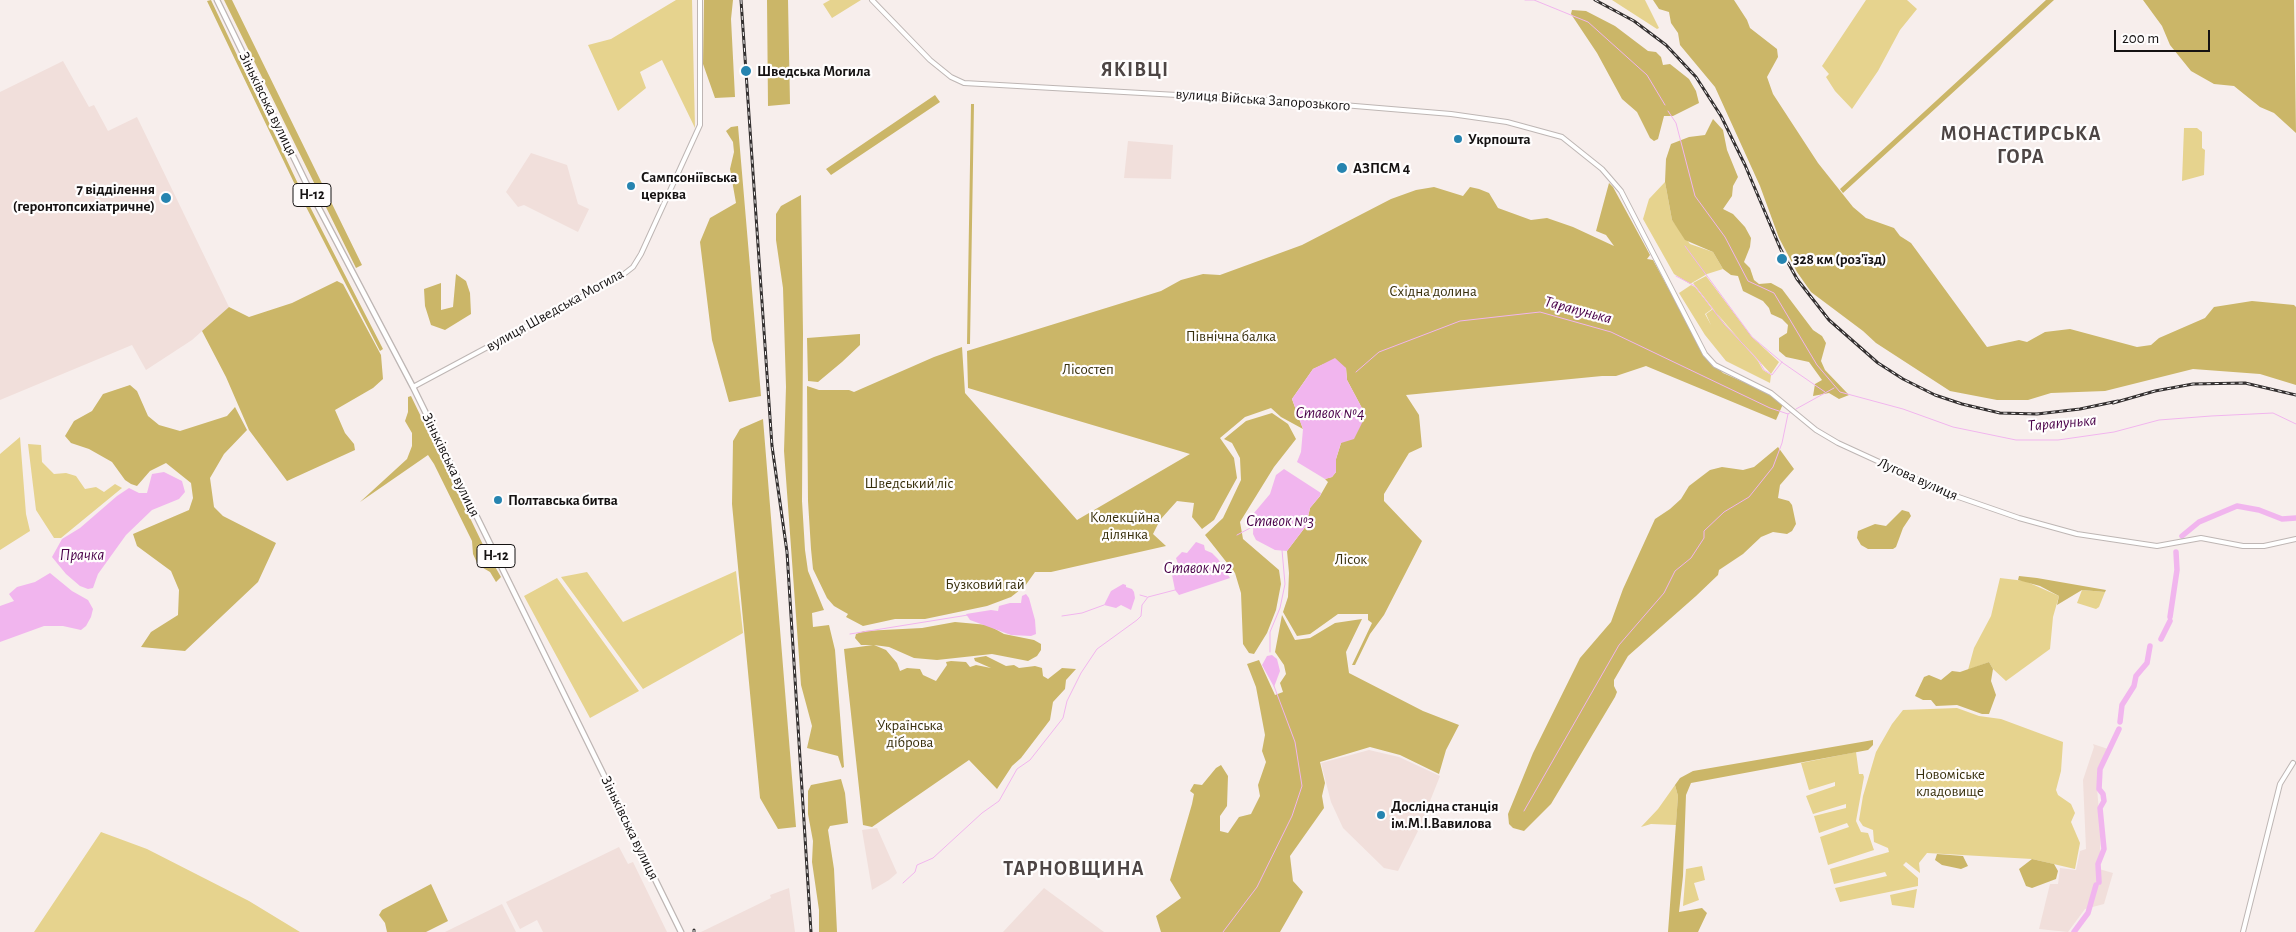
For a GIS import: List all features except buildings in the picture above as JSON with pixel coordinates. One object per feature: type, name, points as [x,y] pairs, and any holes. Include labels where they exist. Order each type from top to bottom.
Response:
[{"type":"main road","name":"Зіньківська вулиця","points":[[217,0],[312,195],[413,387],[681,932]]},
{"type":"street","name":"вулиця Шведська Могила","points":[[413,387],[624,274],[633,267],[641,254],[700,125],[700,0]]},
{"type":"street","name":"вулиця Війська Запорозького","points":[[872,0],[930,60],[951,77],[964,83],[1309,102],[1451,114],[1507,122],[1562,137],[1578,148],[1611,178],[1640,228]]},
{"type":"street","name":"Лугова вулиця","points":[[1640,228],[1705,354],[1715,366],[1771,393],[1816,430],[1838,443],[1955,496],[2019,518],[2077,534],[2157,546],[2201,538],[2243,546],[2264,546],[2296,539]]},
{"type":"street","points":[[2243,932],[2280,784],[2293,764]]},
{"type":"shaded area","points":[[63,61],[89,107],[94,105],[108,131],[137,117],[229,307],[192,340],[146,370],[132,345],[0,400],[0,92]]},
{"type":"shaded area","points":[[1128,141],[1173,145],[1171,179],[1124,178]]},
{"type":"shaded area","points":[[531,153],[567,165],[578,204],[589,209],[578,232],[524,205],[518,207],[506,192]]},
{"type":"shaded area","points":[[2093,744],[2108,749],[2098,768],[2097,788],[2101,835],[2099,869],[2113,873],[2104,904],[2085,909],[2068,932],[2039,929],[2050,884],[2058,884],[2060,868],[2076,870],[2080,851],[2086,849],[2083,780],[2094,747]]},
{"type":"shaded area","name":"Дослідна станція ім.М.І.Вавилова","points":[[1369,750],[1399,757],[1440,776],[1418,831],[1398,871],[1384,868],[1343,828],[1331,802],[1321,763]]},
{"type":"shaded area","points":[[877,828],[897,873],[872,890],[862,830]]},
{"type":"shaded area","points":[[619,847],[628,864],[633,862],[667,932],[543,932],[537,920],[520,929],[506,902]]},
{"type":"shaded area","points":[[789,888],[795,932],[701,932],[771,898],[770,895]]},
{"type":"shaded area","points":[[1044,888],[1104,932],[1003,932]]},
{"type":"shaded area","points":[[502,904],[516,932],[445,932]]},
{"type":"green space","points":[[211,0],[300,188],[297,189],[207,1]]},
{"type":"green space","points":[[224,0],[232,0],[362,265],[356,268]]},
{"type":"green space","points":[[676,0],[692,0],[695,128],[662,60],[640,72],[646,88],[618,111],[588,45],[611,39]]},
{"type":"green space","points":[[704,0],[733,0],[731,19],[735,97],[715,98],[703,64]]},
{"type":"green space","points":[[767,0],[788,0],[790,104],[768,106]]},
{"type":"green space","points":[[830,0],[861,0],[832,18],[823,4]]},
{"type":"green space","points":[[1612,0],[1645,0],[1659,28],[1657,29]]},
{"type":"green space","points":[[1653,0],[1734,0],[1750,28],[1777,49],[1778,57],[1767,77],[1773,94],[1818,163],[1853,207],[1866,218],[1894,228],[1900,236],[1911,243],[1987,347],[2019,340],[2027,342],[2045,332],[2070,329],[2137,347],[2151,345],[2159,338],[2205,318],[2214,307],[2252,301],[2294,305],[2296,307],[2296,385],[2260,374],[2193,369],[2105,391],[2051,393],[2028,400],[1997,400],[1950,391],[1876,343],[1811,292],[1797,272],[1779,238],[1760,186],[1715,87],[1680,45],[1678,33],[1671,23],[1669,12],[1659,9]]},
{"type":"green space","points":[[1866,0],[1907,0],[1917,9],[1900,30],[1878,71],[1852,109],[1835,91],[1826,77],[1829,74],[1822,66]]},
{"type":"green space","points":[[2046,0],[2054,0],[1843,193],[1840,189]]},
{"type":"green space","points":[[2143,0],[2294,0],[2296,133],[2274,113],[2260,107],[2234,86],[2214,84],[2191,71],[2170,45],[2162,26]]},
{"type":"green space","points":[[1572,10],[1586,11],[1615,26],[1648,51],[1656,52],[1661,57],[1663,65],[1670,64],[1689,79],[1696,91],[1699,103],[1673,116],[1664,116],[1658,139],[1654,141],[1650,138],[1637,112],[1622,99],[1597,53],[1571,14]]},
{"type":"green space","points":[[935,95],[940,102],[831,175],[826,169]]},
{"type":"green space","points":[[971,104],[974,104],[970,344],[967,344]]},
{"type":"green space","points":[[1713,119],[1723,130],[1727,150],[1738,177],[1733,186],[1732,196],[1723,209],[1733,214],[1745,227],[1751,238],[1750,247],[1744,262],[1750,268],[1754,280],[1759,284],[1771,283],[1782,289],[1813,330],[1822,336],[1826,343],[1821,361],[1825,370],[1849,395],[1839,399],[1829,393],[1813,396],[1815,384],[1822,380],[1809,362],[1786,357],[1779,351],[1779,338],[1787,333],[1788,325],[1782,319],[1771,314],[1763,301],[1743,291],[1738,276],[1731,275],[1723,269],[1713,252],[1685,240],[1672,220],[1665,182],[1666,159],[1671,144],[1689,137],[1705,135]]},
{"type":"green space","points":[[738,126],[761,396],[729,402],[712,340],[700,242],[710,218],[736,203],[730,169],[734,152],[733,142],[726,131],[731,127]]},
{"type":"green space","points":[[2184,128],[2197,128],[2202,132],[2202,148],[2205,150],[2204,175],[2182,181]]},
{"type":"green space","points":[[1665,182],[1672,220],[1690,244],[1713,252],[1723,269],[1707,274],[1690,284],[1674,274],[1643,219],[1649,199]]},
{"type":"green space","points":[[1609,183],[1650,255],[1647,259],[1653,260],[1704,354],[1723,373],[1771,394],[1783,404],[1776,420],[1646,366],[1616,376],[1406,395],[1419,415],[1422,447],[1409,453],[1384,494],[1384,501],[1422,541],[1384,615],[1370,634],[1355,665],[1352,665],[1372,623],[1368,620],[1368,614],[1338,614],[1310,634],[1297,636],[1283,612],[1288,597],[1289,573],[1287,551],[1306,526],[1310,508],[1328,482],[1325,479],[1332,477],[1336,472],[1336,459],[1341,443],[1363,410],[1347,380],[1346,368],[1324,364],[1313,369],[1292,399],[1303,429],[1281,417],[1271,408],[1245,417],[1220,438],[1234,458],[1237,478],[1214,520],[1202,529],[1192,517],[1194,503],[1177,501],[1160,520],[1153,534],[1166,546],[1051,572],[1035,572],[1025,586],[1011,597],[987,606],[925,619],[895,619],[863,626],[846,617],[848,614],[834,606],[827,598],[813,569],[811,549],[808,501],[807,386],[819,390],[849,390],[854,392],[934,357],[962,347],[965,393],[1077,520],[1190,454],[968,388],[967,351],[1161,291],[1181,280],[1203,274],[1220,275],[1302,245],[1391,199],[1416,190],[1434,187],[1463,196],[1470,187],[1479,189],[1489,193],[1498,208],[1531,220],[1547,218],[1573,227],[1614,246],[1606,235],[1596,231]]},
{"type":"green space","points":[[801,195],[803,334],[802,501],[805,550],[808,571],[824,610],[812,613],[813,627],[829,625],[835,650],[844,767],[842,768],[838,756],[807,748],[812,726],[801,685],[784,451],[786,387],[783,288],[776,240],[776,214],[781,206]]},
{"type":"green space","points":[[305,197],[383,349],[380,351],[302,199]]},
{"type":"green space","points":[[456,274],[466,281],[470,293],[471,314],[445,330],[431,325],[425,306],[424,289],[441,283],[441,310],[453,307]]},
{"type":"green space","points":[[1706,276],[1752,337],[1779,362],[1771,374],[1725,324],[1693,283]]},
{"type":"green space","points":[[337,281],[343,284],[381,355],[383,379],[373,388],[335,410],[345,433],[354,444],[355,450],[287,481],[249,430],[226,377],[202,331],[229,307],[249,317],[292,303]]},
{"type":"green space","points":[[1691,285],[1695,287],[1712,309],[1705,314],[1711,325],[1706,314],[1713,309],[1758,361],[1763,370],[1771,375],[1770,383],[1726,361],[1705,335],[1679,293]]},
{"type":"green space","points":[[860,334],[860,345],[842,362],[818,382],[808,381],[807,338]]},
{"type":"green space","points":[[130,385],[137,391],[148,416],[159,425],[180,431],[227,416],[235,407],[247,430],[224,454],[210,478],[214,507],[223,516],[276,543],[258,582],[185,651],[141,647],[151,632],[178,615],[179,590],[171,571],[137,546],[133,534],[189,510],[193,498],[191,483],[166,463],[150,471],[137,486],[131,484],[125,480],[112,462],[89,449],[71,443],[65,436],[74,421],[92,411],[103,394]]},
{"type":"green space","points":[[411,396],[486,551],[501,577],[496,582],[490,572],[478,565],[473,554],[472,541],[428,455],[360,502],[407,459],[412,446],[412,433],[405,421],[408,412],[408,397]]},
{"type":"green space","points":[[1272,413],[1288,424],[1296,439],[1274,467],[1240,522],[1243,539],[1279,570],[1281,584],[1276,610],[1267,633],[1254,654],[1249,653],[1243,644],[1241,593],[1235,573],[1205,535],[1223,518],[1241,480],[1240,458],[1232,443],[1224,439],[1246,421]]},
{"type":"green space","points":[[763,419],[796,827],[778,829],[760,798],[732,504],[733,441],[740,429]]},
{"type":"green space","points":[[20,437],[26,514],[30,531],[0,550],[0,454]]},
{"type":"green space","points":[[28,444],[41,445],[42,462],[54,474],[66,473],[76,476],[85,489],[96,487],[104,492],[115,484],[122,488],[61,538],[54,538],[36,510]]},
{"type":"green space","points":[[1778,447],[1794,469],[1780,485],[1778,498],[1789,501],[1792,505],[1796,524],[1792,531],[1787,534],[1773,532],[1761,537],[1743,554],[1719,570],[1718,575],[1696,596],[1628,656],[1614,680],[1617,692],[1615,697],[1551,804],[1524,831],[1513,828],[1509,824],[1508,814],[1533,753],[1580,658],[1611,622],[1623,589],[1655,519],[1670,509],[1681,499],[1689,486],[1710,470],[1722,467],[1743,470],[1754,467]]},
{"type":"green space","points":[[1902,510],[1909,512],[1911,516],[1903,528],[1896,547],[1893,549],[1868,549],[1861,545],[1857,538],[1858,531],[1875,524],[1886,526]]},
{"type":"green space","points":[[736,571],[743,633],[643,689],[561,577],[587,572],[623,622]]},
{"type":"green space","points":[[2019,576],[2106,590],[2105,592],[2082,590],[2057,605],[2059,596],[2040,586],[2018,580]]},
{"type":"green space","points":[[557,578],[639,691],[590,718],[524,596]]},
{"type":"green space","points":[[2000,578],[2025,581],[2059,596],[2053,617],[2050,649],[2006,681],[1993,669],[1989,662],[1968,670],[1974,648],[1991,616]]},
{"type":"green space","points":[[2082,590],[2105,592],[2099,607],[2096,609],[2077,603]]},
{"type":"green space","points":[[1282,615],[1295,640],[1310,638],[1335,623],[1362,619],[1346,652],[1349,673],[1423,711],[1459,725],[1446,750],[1439,774],[1400,755],[1370,747],[1320,762],[1325,783],[1322,796],[1324,808],[1290,856],[1293,881],[1303,892],[1280,932],[1161,932],[1156,916],[1181,898],[1170,880],[1192,804],[1194,794],[1190,791],[1194,784],[1202,785],[1216,768],[1221,765],[1228,776],[1227,806],[1220,816],[1220,831],[1228,833],[1239,817],[1251,814],[1260,796],[1258,785],[1266,762],[1262,751],[1265,735],[1256,687],[1247,664],[1259,660],[1275,695],[1283,692],[1280,683],[1286,674],[1284,665],[1275,652]]},
{"type":"green space","name":"Українська діброва","points":[[955,622],[988,625],[1004,634],[1034,640],[1041,644],[1041,650],[1037,656],[1028,661],[992,654],[937,660],[914,658],[889,647],[874,645],[886,650],[897,663],[900,671],[907,668],[920,669],[923,675],[936,681],[947,665],[946,662],[966,662],[970,667],[976,665],[991,668],[975,661],[974,658],[986,656],[1006,666],[1014,665],[1019,668],[1035,666],[1042,668],[1043,676],[1048,679],[1062,668],[1076,669],[1066,680],[1065,689],[1053,702],[1050,720],[1021,758],[1012,766],[997,789],[969,760],[872,827],[863,825],[844,649],[873,645],[861,645],[855,638],[856,634],[864,631],[922,628]]},
{"type":"green space","points":[[1989,662],[1993,669],[1991,681],[1996,695],[1989,714],[1982,714],[1957,705],[1936,706],[1931,700],[1923,700],[1915,696],[1924,677],[1929,675],[1941,680],[1952,671],[1960,672]]},
{"type":"green space","name":"Новоміське кладовище","points":[[1957,708],[1979,716],[2001,719],[2063,742],[2061,771],[2056,790],[2058,795],[2071,804],[2075,813],[2071,822],[2080,843],[2075,869],[2032,859],[1927,853],[1919,863],[1920,873],[1906,862],[1903,865],[1918,878],[1918,886],[1840,902],[1835,888],[1887,876],[1885,872],[1834,884],[1830,869],[1889,852],[1888,848],[1874,842],[1873,830],[1863,826],[1859,820],[1863,796],[1876,752],[1892,724],[1903,710]]},
{"type":"green space","points":[[1873,740],[1873,745],[1868,750],[1691,783],[1686,795],[1683,876],[1679,912],[1702,908],[1707,913],[1698,932],[1668,932],[1678,796],[1675,785],[1680,778],[1693,771]]},
{"type":"green space","points":[[1856,752],[1859,774],[1863,774],[1864,777],[1856,821],[1861,832],[1868,833],[1874,850],[1828,865],[1820,837],[1849,827],[1847,823],[1819,833],[1814,816],[1846,808],[1846,804],[1813,814],[1806,796],[1835,786],[1835,782],[1809,790],[1801,763]]},
{"type":"green space","points":[[841,779],[845,793],[848,823],[830,826],[828,830],[834,869],[837,932],[819,932],[819,910],[812,862],[813,841],[808,814],[808,791],[811,785]]},
{"type":"green space","points":[[1675,785],[1678,796],[1676,825],[1651,824],[1641,827],[1658,809]]},
{"type":"green space","points":[[101,832],[147,849],[249,901],[300,932],[34,932]]},
{"type":"green space","points":[[1937,854],[1963,856],[1968,866],[1961,869],[1942,865],[1935,860]]},
{"type":"green space","points":[[2032,859],[2054,864],[2058,871],[2056,879],[2032,888],[2026,886],[2019,869]]},
{"type":"green space","points":[[1702,866],[1705,880],[1694,883],[1699,900],[1683,906],[1686,869]]},
{"type":"green space","points":[[431,884],[448,921],[426,932],[387,932],[385,923],[379,915],[382,910]]},
{"type":"green space","points":[[1917,889],[1914,908],[1892,905],[1890,895]]},
{"type":"water","name":"Ставок №4","points":[[1335,358],[1346,368],[1347,380],[1363,410],[1364,419],[1354,439],[1341,443],[1336,459],[1336,472],[1332,477],[1325,479],[1297,462],[1301,452],[1303,429],[1292,399],[1313,369]]},
{"type":"water","name":"Ставок №3","points":[[1284,469],[1321,493],[1310,508],[1306,526],[1287,551],[1275,550],[1256,540],[1253,534],[1254,513],[1270,494],[1276,475]]},
{"type":"water","name":"Прачка","points":[[164,472],[182,481],[185,492],[179,499],[152,510],[126,535],[98,574],[93,588],[88,589],[80,586],[66,574],[52,557],[62,539],[80,528],[129,488],[139,493],[147,493],[152,474]]},
{"type":"water","name":"Ставок №2","points":[[1196,542],[1204,545],[1205,550],[1212,553],[1218,559],[1230,578],[1179,595],[1175,590],[1172,575],[1178,564],[1176,558],[1182,552],[1187,553]]},
{"type":"water","points":[[50,573],[72,591],[88,600],[93,609],[86,626],[81,630],[63,626],[44,626],[0,642],[0,606],[14,601],[9,594],[17,587],[35,582]]},
{"type":"water","points":[[1123,584],[1134,592],[1135,598],[1131,610],[1121,605],[1116,608],[1104,605],[1111,591]]},
{"type":"water","points":[[1026,594],[1029,598],[1035,620],[1036,634],[1031,636],[1011,635],[970,620],[966,614],[991,610],[998,611],[999,606],[1021,603],[1022,596]]},
{"type":"water","points":[[1272,655],[1277,659],[1280,671],[1274,687],[1262,665],[1267,656]]},
{"type":"waterway","name":"Тарапунька","points":[[1525,0],[1534,0],[1588,22],[1647,75],[1665,105]]},
{"type":"waterway","name":"Тарапунька","points":[[1668,111],[1676,123],[1695,196],[1725,237],[1748,281],[1774,293],[1817,365],[1840,392],[1903,409],[1953,427],[2016,440],[2058,440],[2114,432],[2159,420],[2211,416],[2273,413],[2296,424]]},
{"type":"waterway","points":[[1685,246],[1752,337],[1783,363],[1825,392]]},
{"type":"waterway","points":[[1676,276],[1695,286],[1724,324],[1759,361],[1764,370],[1772,375],[1782,362]]},
{"type":"waterway","name":"Тарапунька","points":[[1356,372],[1379,352],[1460,321],[1540,312],[1611,332],[1770,408],[1788,414],[1791,412]]},
{"type":"waterway","name":"Тарапунька","points":[[1796,409],[1834,388]]},
{"type":"waterway","points":[[1524,811],[1619,645],[1664,593],[1675,571],[1691,558],[1704,538],[1704,531],[1724,512],[1749,497],[1773,467],[1782,443],[1788,414]]},
{"type":"waterway","name":"Тарапунька","points":[[2182,536],[2199,522],[2237,506],[2259,510],[2282,519],[2296,518]]},
{"type":"waterway","points":[[1237,535],[1254,526]]},
{"type":"waterway","points":[[1270,652],[1270,632],[1280,608],[1285,584],[1282,550]]},
{"type":"waterway","name":"Тарапунька","points":[[2170,617],[2177,570],[2176,552]]},
{"type":"waterway","points":[[903,883],[915,872],[917,865],[933,858],[982,813],[999,801],[1017,769],[1030,760],[1063,718],[1067,701],[1081,673],[1097,649],[1141,616],[1142,605],[1148,597],[1175,590]]},
{"type":"waterway","points":[[1140,595],[1147,597]]},
{"type":"waterway","points":[[1062,616],[1082,613],[1104,605]]},
{"type":"waterway","points":[[850,634],[968,615]]},
{"type":"waterway","name":"Тарапунька","points":[[2161,639],[2170,621]]},
{"type":"waterway","name":"Тарапунька","points":[[2120,722],[2122,705],[2134,686],[2136,676],[2147,663],[2150,646]]},
{"type":"waterway","points":[[1223,932],[1257,887],[1292,816],[1302,786],[1295,742],[1274,686]]},
{"type":"waterway","name":"Тарапунька","points":[[2099,882],[2098,864],[2104,849],[2100,808],[2104,801],[2103,794],[2099,789],[2100,769],[2119,729]]},
{"type":"waterway","name":"Тарапунька","points":[[2074,932],[2088,913],[2096,885]]},
{"type":"railway","points":[[741,0],[772,446],[787,552],[811,932]]},
{"type":"railway","points":[[1595,0],[1634,21],[1666,45],[1696,77],[1721,116],[1745,165],[1781,250],[1797,279],[1829,320],[1878,363],[1903,379],[1935,395],[2000,413],[2037,414],[2080,409],[2118,401]]},
{"type":"railway","points":[[2113,403],[2155,391],[2193,384],[2245,383],[2296,395]]},
{"type":"place","name":"Шведська Могила","points":[[746,71]]},
{"type":"place","name":"Укрпошта","points":[[1458,139]]},
{"type":"place","name":"АЗПСМ 4","points":[[1342,168]]},
{"type":"place","name":"Сампсоніївська церква","points":[[631,186]]},
{"type":"place","name":"7 відділення (геронтопсихіатричне)","points":[[166,198]]},
{"type":"place","name":"328 км (роз'їзд)","points":[[1782,259]]},
{"type":"place","name":"Полтавська битва","points":[[498,500]]},
{"type":"place","name":"Дослідна станція ім.М.І.Вавилова","points":[[1381,815]]},
{"type":"district","name":"ЯКІВЦІ","points":[[1135,70]]},
{"type":"district","name":"МОНАСТИРСЬКА ГОРА","points":[[2021,146]]},
{"type":"district","name":"ТАРНОВЩИНА","points":[[1074,869]]},
{"type":"park label","name":"Східна долина","points":[[1433,291]]},
{"type":"park label","name":"Північна балка","points":[[1231,336]]},
{"type":"park label","name":"Лісостеп","points":[[1088,369]]},
{"type":"park label","name":"Шведський ліс","points":[[909,483]]},
{"type":"park label","name":"Колекційна ділянка","points":[[1125,526]]},
{"type":"park label","name":"Лісок","points":[[1351,559]]},
{"type":"park label","name":"Бузковий гай","points":[[985,584]]}]
